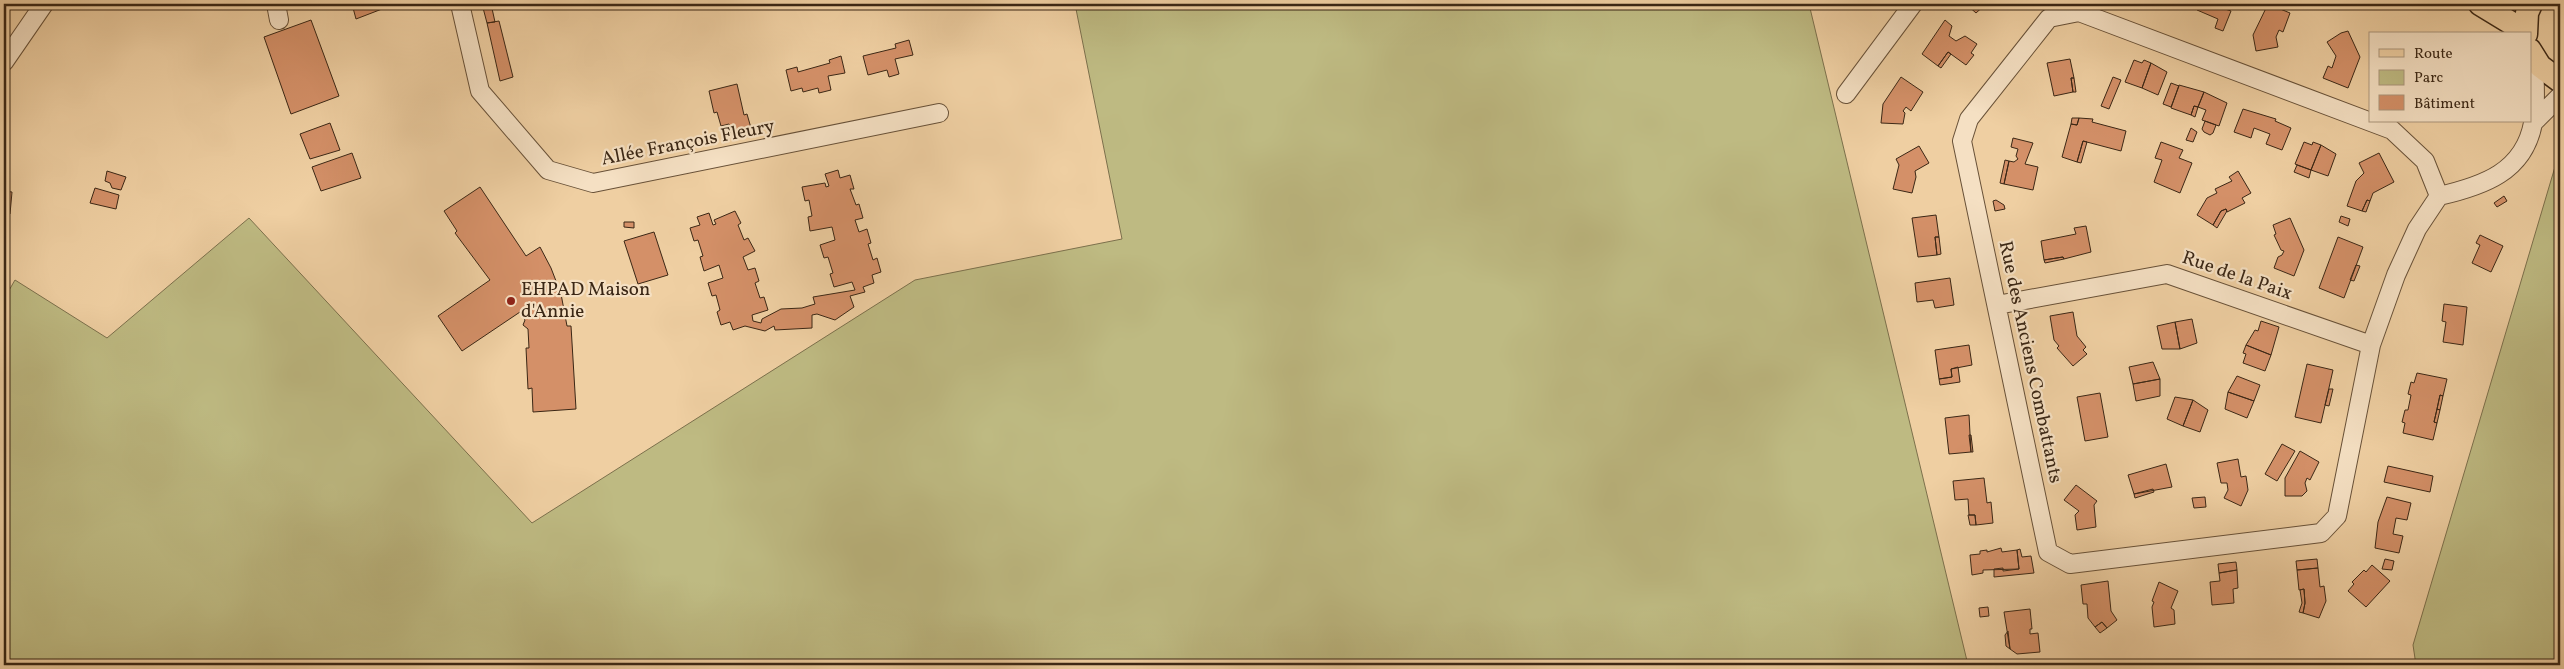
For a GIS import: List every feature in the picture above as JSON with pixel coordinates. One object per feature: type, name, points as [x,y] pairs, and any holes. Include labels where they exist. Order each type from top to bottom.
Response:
[{"type":"main road","points":[[2480,4],[2515,32]]},
{"type":"main road","points":[[2528,32],[2527,13],[2531,4]]},
{"type":"main road","points":[[2532,49],[2540,66],[2560,80]]},
{"type":"street","points":[[4,62],[44,4]]},
{"type":"street","name":"Allée François Fleury","points":[[460,4],[480,91],[548,170],[593,183],[939,113]]},
{"type":"street","points":[[1846,94],[1913,4]]},
{"type":"street","name":"Rue des Anciens Combattants","points":[[2369,121],[2079,12],[2049,18],[1969,119],[1962,141],[2048,552],[2070,564],[2321,533],[2337,516],[2371,344],[2396,275],[2418,228],[2439,196],[2425,161],[2392,130],[2371,122]]},
{"type":"street","points":[[2533,123],[2560,96]]},
{"type":"street","points":[[2439,196],[2465,190],[2498,176],[2523,154],[2533,123],[2532,103]]},
{"type":"street","name":"Rue de la Paix","points":[[1997,305],[2167,274],[2371,344]]},
{"type":"green space","points":[[1075,4],[1809,4],[1968,665],[4,665],[4,299],[15,280],[107,338],[249,218],[532,523],[915,280],[1122,239]]},
{"type":"green space","points":[[2560,150],[2560,665],[2416,665],[2413,645]]},
{"type":"building","points":[[352,4],[395,4],[356,19]]},
{"type":"building","points":[[482,4],[491,4],[495,22],[487,23]]},
{"type":"building","points":[[1966,4],[1986,4],[1976,13]]},
{"type":"building","points":[[2199,4],[2227,4],[2225,9],[2231,11],[2223,31],[2215,28],[2218,19],[2197,10]]},
{"type":"building","points":[[2268,4],[2290,13],[2283,32],[2279,30],[2276,37],[2278,47],[2256,51],[2253,35]]},
{"type":"building","points":[[311,20],[339,96],[291,114],[264,37]]},
{"type":"building","points":[[1945,20],[1952,26],[1949,36],[1956,41],[1965,36],[1977,44],[1971,53],[1974,55],[1966,65],[1948,52],[1938,66],[1922,54]]},
{"type":"building","points":[[499,21],[513,77],[500,81],[487,23]]},
{"type":"building","points":[[2348,31],[2360,57],[2348,88],[2323,78],[2328,66],[2332,68],[2336,56],[2327,42]]},
{"type":"building","points":[[909,40],[913,55],[895,59],[899,74],[889,77],[887,70],[868,75],[863,56],[896,48],[895,44]]},
{"type":"building","points":[[1948,52],[1951,54],[1941,68],[1938,66]]},
{"type":"building","points":[[841,56],[845,73],[828,76],[831,90],[819,93],[818,88],[803,92],[802,88],[791,91],[786,70],[797,67],[798,72],[830,63],[829,60]]},
{"type":"building","points":[[2070,59],[2074,78],[2071,78],[2073,92],[2054,96],[2047,63]]},
{"type":"building","points":[[2134,60],[2142,63],[2144,60],[2151,63],[2142,88],[2125,82]]},
{"type":"building","points":[[2151,63],[2167,72],[2158,95],[2142,88]]},
{"type":"building","points":[[1901,77],[1923,92],[1911,111],[1906,107],[1903,111],[1905,113],[1903,124],[1881,123],[1883,104]]},
{"type":"building","points":[[2113,77],[2121,80],[2109,109],[2101,106]]},
{"type":"building","points":[[2071,78],[2074,78],[2076,92],[2073,92]]},
{"type":"building","points":[[2171,83],[2179,86],[2171,107],[2163,104]]},
{"type":"building","points":[[737,84],[744,115],[747,114],[751,128],[731,133],[729,124],[721,126],[717,112],[714,113],[709,91]]},
{"type":"building","points":[[2179,85],[2204,92],[2198,107],[2194,106],[2191,115],[2171,108]]},
{"type":"building","points":[[2204,92],[2227,103],[2219,126],[2202,120],[2206,110],[2198,107]]},
{"type":"building","points":[[2194,106],[2198,107],[2195,117],[2191,115]]},
{"type":"building","points":[[2243,109],[2276,119],[2275,121],[2291,128],[2282,150],[2266,144],[2270,134],[2254,128],[2251,138],[2234,132]]},
{"type":"building","points":[[2072,118],[2079,118],[2077,125],[2071,124]]},
{"type":"building","points":[[2079,118],[2093,119],[2092,122],[2126,131],[2121,151],[2083,141],[2077,162],[2062,157],[2071,124],[2077,125]]},
{"type":"building","points":[[2205,121],[2216,125],[2213,133],[2210,135],[2202,129]]},
{"type":"building","points":[[330,123],[340,150],[310,159],[300,134]]},
{"type":"building","points":[[2191,128],[2197,132],[2193,142],[2186,140]]},
{"type":"building","points":[[2013,138],[2033,143],[2025,164],[2038,167],[2033,190],[2004,184],[2009,161],[2014,162],[2018,159],[2016,156],[2018,149],[2011,147]]},
{"type":"building","points":[[2083,141],[2087,142],[2081,163],[2077,162]]},
{"type":"building","points":[[2161,142],[2183,150],[2179,158],[2192,163],[2180,193],[2154,182],[2162,160],[2155,158]]},
{"type":"building","points":[[2304,142],[2312,145],[2313,142],[2321,145],[2311,170],[2295,164]]},
{"type":"building","points":[[2321,145],[2336,154],[2328,176],[2311,170]]},
{"type":"building","points":[[1919,146],[1929,163],[1915,171],[1916,177],[1912,193],[1893,189],[1899,165],[1896,159]]},
{"type":"building","points":[[352,153],[361,178],[321,191],[312,167]]},
{"type":"building","points":[[2379,153],[2394,182],[2373,193],[2370,201],[2367,200],[2362,211],[2347,206],[2356,181],[2364,173],[2359,163]]},
{"type":"building","points":[[2005,160],[2009,161],[2004,184],[2000,183]]},
{"type":"building","points":[[2297,165],[2311,170],[2309,178],[2294,172]]},
{"type":"building","points":[[838,170],[840,178],[850,175],[854,189],[850,189],[856,205],[859,204],[863,218],[855,220],[859,232],[867,229],[871,243],[868,244],[873,260],[877,258],[881,272],[872,275],[874,283],[863,287],[865,292],[850,296],[854,307],[835,320],[817,314],[812,315],[812,328],[775,330],[774,326],[765,331],[745,326],[733,330],[730,322],[721,325],[717,312],[720,310],[716,295],[712,296],[708,283],[723,278],[719,265],[704,271],[700,257],[703,256],[698,240],[694,241],[690,228],[700,225],[697,217],[709,213],[713,225],[716,224],[714,220],[735,211],[741,223],[738,225],[744,240],[748,238],[755,251],[743,257],[748,270],[755,268],[759,281],[755,283],[760,298],[764,297],[768,310],[752,315],[753,321],[761,323],[762,319],[781,309],[802,308],[815,304],[813,297],[855,290],[852,282],[834,287],[830,274],[833,273],[828,257],[824,258],[820,245],[835,240],[832,227],[810,231],[808,217],[812,216],[809,200],[805,201],[802,187],[825,183],[826,187],[829,186],[825,174]]},
{"type":"building","points":[[107,171],[126,177],[121,190],[112,188],[110,183],[105,181]]},
{"type":"building","points":[[2238,171],[2251,193],[2242,198],[2245,203],[2227,212],[2226,209],[2221,211],[2213,225],[2197,215],[2207,198],[2217,193],[2215,189],[2232,181],[2229,177]]},
{"type":"building","name":"EHPAD Maison d'Annie","points":[[480,187],[526,256],[540,247],[551,268],[561,294],[567,326],[571,326],[576,409],[533,412],[532,388],[528,389],[526,348],[529,348],[528,329],[523,325],[525,320],[520,312],[462,351],[438,316],[490,280],[455,233],[457,231],[444,211]]},
{"type":"building","points":[[95,188],[119,195],[116,209],[90,203]]},
{"type":"building","points":[[4,191],[12,192],[10,214],[4,219]]},
{"type":"building","points":[[2504,196],[2507,201],[2497,207],[2494,203]]},
{"type":"building","points":[[1996,200],[2004,205],[2005,209],[1995,211],[1993,201]]},
{"type":"building","points":[[2367,200],[2370,201],[2366,212],[2362,211]]},
{"type":"building","points":[[2226,209],[2227,211],[2217,228],[2213,225],[2221,211]]},
{"type":"building","points":[[1936,215],[1939,237],[1935,237],[1937,255],[1918,257],[1912,218]]},
{"type":"building","points":[[2341,216],[2350,219],[2348,226],[2339,222]]},
{"type":"building","points":[[2290,218],[2304,250],[2294,276],[2274,268],[2278,257],[2284,251],[2281,250],[2274,235],[2276,234],[2273,225]]},
{"type":"building","points":[[624,222],[634,222],[634,228],[624,227]]},
{"type":"building","points":[[2086,226],[2091,252],[2064,259],[2063,257],[2044,260],[2041,241],[2076,234],[2074,228]]},
{"type":"building","points":[[654,232],[668,275],[638,284],[624,241]]},
{"type":"building","points":[[2480,235],[2503,246],[2491,272],[2472,263],[2480,245],[2476,243]]},
{"type":"building","points":[[1935,237],[1939,237],[1941,254],[1937,255]]},
{"type":"building","points":[[2338,237],[2363,247],[2344,298],[2319,288]]},
{"type":"building","points":[[2063,257],[2064,259],[2045,263],[2044,260]]},
{"type":"building","points":[[2356,265],[2360,266],[2354,281],[2350,280]]},
{"type":"building","points":[[1950,278],[1954,305],[1935,308],[1933,300],[1917,302],[1915,283]]},
{"type":"building","points":[[2444,304],[2467,307],[2463,345],[2443,342],[2446,322],[2442,321]]},
{"type":"building","points":[[2073,312],[2077,336],[2086,347],[2083,350],[2087,354],[2073,366],[2057,348],[2059,346],[2054,340],[2050,316]]},
{"type":"building","points":[[2192,319],[2197,343],[2180,349],[2175,322]]},
{"type":"building","points":[[2261,321],[2279,327],[2271,355],[2246,345],[2255,330],[2258,331]]},
{"type":"building","points":[[2175,322],[2180,349],[2162,349],[2157,326]]},
{"type":"building","points":[[1969,345],[1972,365],[1951,369],[1952,377],[1939,379],[1935,350]]},
{"type":"building","points":[[2246,345],[2271,355],[2265,371],[2243,363],[2246,354],[2243,353]]},
{"type":"building","points":[[2153,362],[2160,379],[2133,384],[2129,367]]},
{"type":"building","points":[[2307,364],[2333,370],[2321,423],[2295,417]]},
{"type":"building","points":[[1958,367],[1960,382],[1940,385],[1939,379],[1952,377],[1951,369]]},
{"type":"building","points":[[2417,373],[2447,379],[2443,396],[2440,395],[2434,422],[2437,423],[2433,440],[2403,433],[2405,423],[2402,422],[2405,410],[2408,410],[2411,395],[2408,394],[2411,382],[2414,383]]},
{"type":"building","points":[[2237,376],[2260,385],[2254,401],[2228,392]]},
{"type":"building","points":[[2160,379],[2160,396],[2136,401],[2133,384]]},
{"type":"building","points":[[2329,389],[2333,389],[2329,406],[2325,405]]},
{"type":"building","points":[[2228,392],[2254,401],[2247,418],[2225,409]]},
{"type":"building","points":[[2100,393],[2108,437],[2085,441],[2077,397]]},
{"type":"building","points":[[2440,395],[2443,396],[2440,410],[2437,409]]},
{"type":"building","points":[[2175,397],[2193,400],[2183,426],[2167,419]]},
{"type":"building","points":[[2193,400],[2208,410],[2200,432],[2183,426]]},
{"type":"building","points":[[2437,409],[2440,410],[2437,423],[2434,422]]},
{"type":"building","points":[[1969,415],[1971,452],[1949,454],[1945,418]]},
{"type":"building","points":[[1969,435],[1971,435],[1973,452],[1971,452]]},
{"type":"building","points":[[2282,444],[2295,451],[2277,481],[2265,474]]},
{"type":"building","points":[[2300,451],[2319,462],[2310,480],[2307,478],[2305,483],[2307,491],[2302,496],[2285,496],[2285,478]]},
{"type":"building","points":[[2238,459],[2241,477],[2246,476],[2248,490],[2241,506],[2224,498],[2228,490],[2227,483],[2221,483],[2217,463]]},
{"type":"building","points":[[2166,464],[2172,487],[2134,494],[2128,475]]},
{"type":"building","points":[[2388,466],[2433,476],[2430,492],[2384,482]]},
{"type":"building","points":[[1984,478],[1987,503],[1991,502],[1993,523],[1976,525],[1975,515],[1969,515],[1968,499],[1955,500],[1953,481]]},
{"type":"building","points":[[2076,485],[2097,501],[2094,505],[2096,527],[2077,530],[2075,515],[2079,511],[2064,500]]},
{"type":"building","points":[[2153,489],[2154,492],[2135,498],[2134,494]]},
{"type":"building","points":[[2205,497],[2206,507],[2194,508],[2192,498]]},
{"type":"building","points":[[2387,497],[2411,503],[2407,520],[2396,518],[2393,534],[2403,536],[2399,553],[2375,548],[2378,522]]},
{"type":"building","points":[[1968,515],[1975,515],[1976,525],[1970,525]]},
{"type":"building","points":[[2001,548],[2002,552],[2017,550],[2019,569],[1983,570],[1983,573],[1972,575],[1970,555],[1980,554],[1980,551],[1987,550],[1987,552]]},
{"type":"building","points":[[2020,549],[2022,557],[2031,556],[2034,573],[1994,577],[1994,569],[2003,568],[2003,571],[2019,569],[2017,550]]},
{"type":"building","points":[[2317,559],[2318,568],[2297,570],[2296,561]]},
{"type":"building","points":[[2385,559],[2394,561],[2392,570],[2382,569]]},
{"type":"building","points":[[2236,562],[2237,570],[2219,573],[2218,564]]},
{"type":"building","points":[[2372,565],[2390,581],[2366,607],[2348,591],[2354,584],[2352,582]]},
{"type":"building","points":[[2318,568],[2320,587],[2324,586],[2326,601],[2319,618],[2303,613],[2305,603],[2304,589],[2299,590],[2297,570]]},
{"type":"building","points":[[2237,570],[2238,588],[2233,589],[2234,603],[2212,605],[2210,582],[2220,581],[2219,573]]},
{"type":"building","points":[[2108,581],[2111,611],[2117,620],[2107,628],[2102,622],[2095,627],[2088,618],[2087,604],[2083,604],[2081,585]]},
{"type":"building","points":[[2159,582],[2178,591],[2171,608],[2174,610],[2175,624],[2154,627],[2152,607],[2154,602],[2152,601]]},
{"type":"building","points":[[2304,589],[2305,603],[2303,613],[2299,612],[2302,603],[2300,590]]},
{"type":"building","points":[[1988,607],[1989,616],[1980,617],[1979,608]]},
{"type":"building","points":[[2030,609],[2032,629],[2030,629],[2030,634],[2038,633],[2040,652],[2017,654],[2010,649],[2004,612]]},
{"type":"building","points":[[2102,622],[2107,628],[2100,633],[2095,627]]},
{"type":"building","points":[[2008,631],[2010,649],[2006,646],[2005,635]]},
{"type":"place","name":"EHPAD Maison d'Annie","points":[[511,301]]}]
